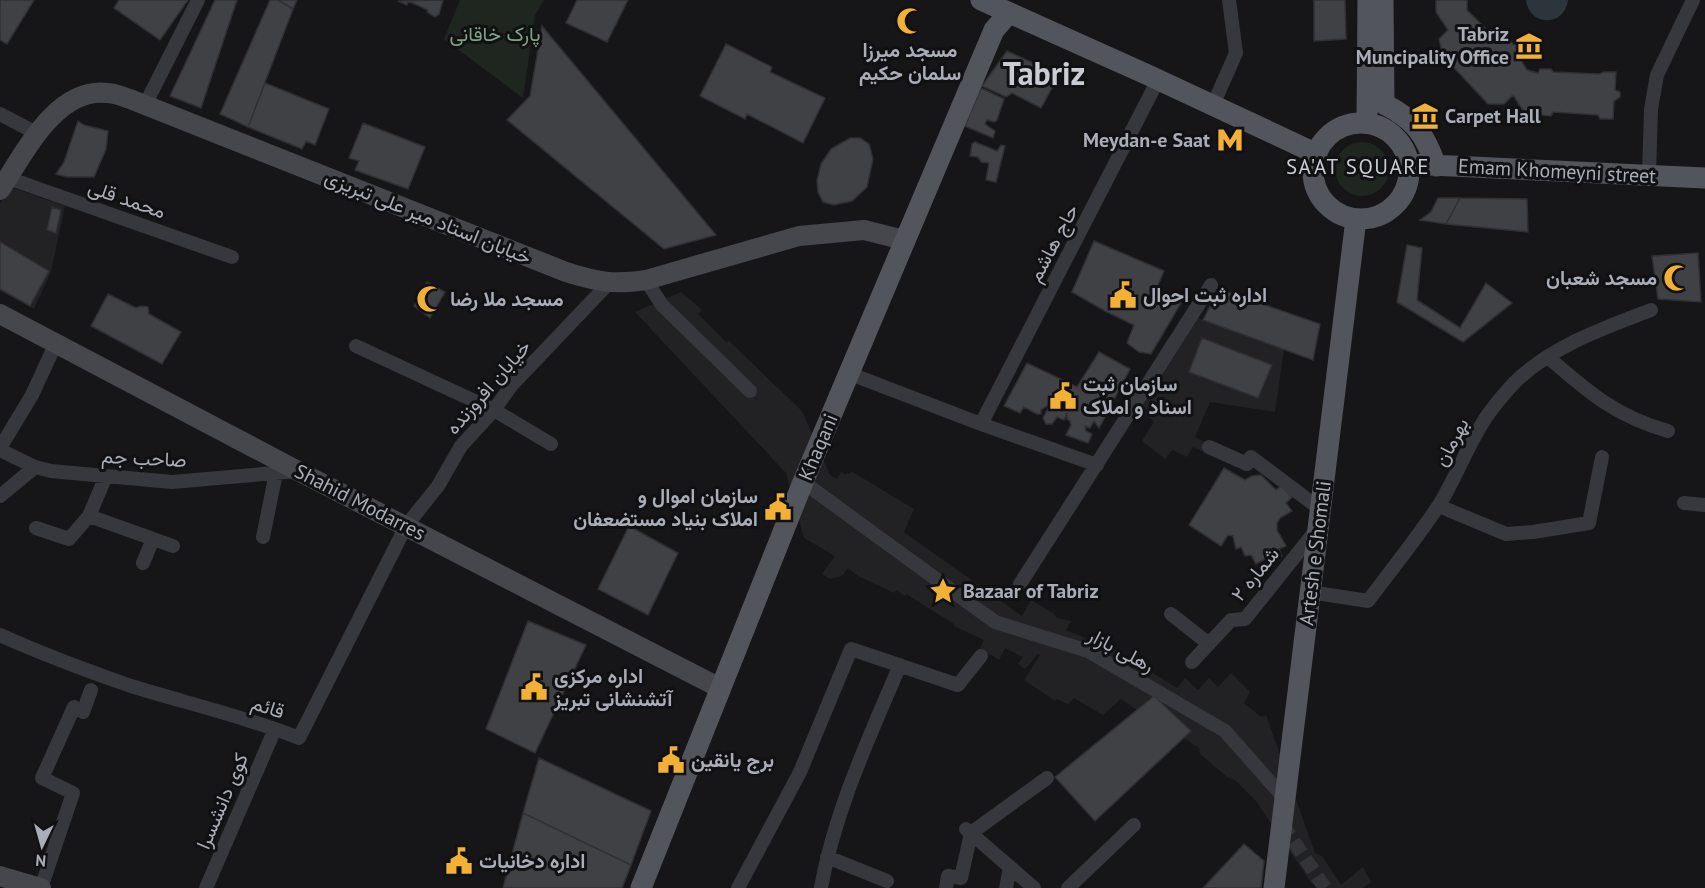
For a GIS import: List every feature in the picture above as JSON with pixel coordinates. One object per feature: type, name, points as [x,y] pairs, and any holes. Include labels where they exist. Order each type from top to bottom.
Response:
[{"type":"main road","points":[[981,0],[1317,154]]},
{"type":"main road","points":[[1367,123],[1368,0]]},
{"type":"main road","points":[[1383,0],[1384,104],[1416,124],[1429,146],[1436,166]]},
{"type":"main road","name":"Khaqani","points":[[641,888],[848,373],[994,30],[1009,13]]},
{"type":"main road","points":[[1367,123],[1379,126],[1394,137],[1405,152],[1409,164],[1409,176],[1406,188],[1392,208],[1381,215],[1356,219],[1339,213],[1324,201],[1317,191],[1314,166],[1323,143],[1342,127],[1367,123]]},
{"type":"main road","name":"Emam Khomeyni street","points":[[1409,164],[1705,178]]},
{"type":"main road","name":"Artesh e Shomali","points":[[1274,888],[1356,219]]},
{"type":"street","points":[[145,105],[198,0]]},
{"type":"street","points":[[1213,105],[1236,53],[1229,0]]},
{"type":"street","points":[[1649,175],[1651,109],[1657,75],[1693,0]]},
{"type":"street","name":"حاج هاشم","points":[[981,424],[1158,80]]},
{"type":"street","name":"خیابان استاد میر علی تبریزی","points":[[4,184],[38,134],[62,106],[83,96],[106,92],[145,105],[566,272],[600,282],[624,284],[646,280],[800,236],[864,230],[904,240]]},
{"type":"street","points":[[0,114],[38,134]]},
{"type":"street","name":"محمد قلی","points":[[4,184],[232,257]]},
{"type":"street","points":[[646,280],[662,305],[750,391]]},
{"type":"street","name":"خیابان افروزنده","points":[[406,526],[438,486],[461,446],[494,410],[511,386],[609,283]]},
{"type":"street","points":[[1020,584],[1211,285]]},
{"type":"street","name":"بهرمان","points":[[1310,592],[1368,600],[1438,506],[1479,428],[1498,401],[1528,371],[1549,358],[1599,330],[1651,310]]},
{"type":"street","name":"Shahid Modarres","points":[[0,314],[298,471],[720,688]]},
{"type":"street","points":[[0,449],[32,395],[56,343]]},
{"type":"street","points":[[356,346],[494,410],[551,444]]},
{"type":"street","points":[[1549,358],[1582,387],[1627,417],[1668,431]]},
{"type":"street","points":[[848,373],[1096,465]]},
{"type":"street","points":[[1209,447],[1247,464],[1251,457],[1319,518]]},
{"type":"street","name":"صاحب جم","points":[[0,449],[35,467],[51,471],[172,482],[298,471]]},
{"type":"street","points":[[1438,506],[1506,534],[1589,523],[1602,457]]},
{"type":"street","points":[[0,496],[35,467]]},
{"type":"street","points":[[263,537],[276,473]]},
{"type":"street","points":[[36,528],[69,539],[89,516],[106,476]]},
{"type":"street","name":"رهلی بازار","points":[[803,482],[995,622],[1088,651],[1225,731],[1285,799]]},
{"type":"street","points":[[1684,503],[1705,505]]},
{"type":"street","points":[[89,516],[173,546]]},
{"type":"street","name":"شماره ۲","points":[[1192,662],[1231,620],[1245,619],[1319,518]]},
{"type":"street","name":"قائم","points":[[0,636],[129,685],[299,738],[406,526]]},
{"type":"street","points":[[143,563],[153,539]]},
{"type":"street","points":[[1171,615],[1209,644]]},
{"type":"street","points":[[738,888],[800,772],[851,649],[958,685],[981,656]]},
{"type":"street","points":[[821,888],[827,857],[848,788],[900,666]]},
{"type":"street","points":[[0,876],[41,888],[73,793],[42,778],[74,707],[83,712],[91,690]]},
{"type":"street","name":"کوی دانشسرا","points":[[206,888],[275,729]]},
{"type":"street","points":[[946,888],[948,876],[961,878],[967,830],[1047,778]]},
{"type":"street","points":[[1068,888],[1134,825]]},
{"type":"street","points":[[967,830],[1034,888]]},
{"type":"street","points":[[827,857],[887,881]]},
{"type":"street","points":[[1006,888],[1010,867]]},
{"type":"shaded area","points":[[1526,0],[1568,0],[1561,15],[1547,20],[1533,15]]},
{"type":"shaded area","points":[[10,187],[65,206],[51,272],[34,309],[0,291],[0,204]]},
{"type":"shaded area","name":"Bazaar of Tabriz","points":[[681,292],[702,310],[698,314],[726,342],[729,341],[802,411],[830,475],[837,479],[841,472],[845,475],[850,474],[851,471],[914,509],[904,532],[1022,616],[1031,600],[1053,613],[1057,618],[1071,621],[1066,630],[1106,650],[1109,646],[1177,688],[1185,678],[1198,690],[1209,678],[1218,687],[1231,673],[1250,692],[1244,703],[1261,717],[1266,715],[1315,853],[1322,856],[1341,885],[1363,867],[1371,882],[1363,888],[1320,888],[1312,884],[1256,801],[1235,780],[1227,777],[1200,754],[1199,748],[1156,720],[1154,722],[1121,699],[1103,715],[1074,698],[1068,704],[1056,699],[1055,701],[1024,680],[1040,655],[1038,654],[1025,669],[1018,664],[1023,657],[1005,648],[999,660],[980,648],[984,640],[954,626],[906,594],[905,596],[896,590],[894,593],[858,576],[848,568],[842,576],[830,579],[822,574],[835,556],[804,538],[786,473],[635,312]]},
{"type":"shaded area","points":[[1195,317],[1284,349],[1275,412],[1210,402],[1195,437],[1208,444],[1204,452],[1193,447],[1187,457],[1172,450],[1165,459],[1142,441],[1154,421],[1139,410]]},
{"type":"green space","name":"پارک خاقانی","points":[[460,0],[544,0],[535,15],[523,98],[444,39]]},
{"type":"green space","points":[[1357,142],[1367,142],[1377,146],[1385,154],[1389,169],[1385,184],[1377,192],[1367,196],[1357,196],[1347,192],[1339,184],[1335,174],[1335,164],[1339,154],[1347,146]]},
{"type":"building","points":[[0,0],[34,0],[7,44],[0,40]]},
{"type":"building","points":[[119,0],[188,0],[160,40],[114,8]]},
{"type":"building","points":[[215,0],[237,0],[201,108],[170,96]]},
{"type":"building","points":[[270,0],[278,0],[293,9],[248,127],[220,114]]},
{"type":"building","points":[[278,0],[297,0],[293,9]]},
{"type":"building","points":[[443,0],[439,14],[435,17],[427,12],[428,10],[408,1],[407,5],[398,1]]},
{"type":"building","points":[[577,0],[628,0],[607,42],[566,23]]},
{"type":"building","points":[[1314,0],[1345,0],[1346,39],[1314,41]]},
{"type":"building","points":[[1436,0],[1467,0],[1467,10],[1491,34],[1499,27],[1513,44],[1524,36],[1533,51],[1520,59],[1527,70],[1538,73],[1540,69],[1551,69],[1553,72],[1599,74],[1616,72],[1615,90],[1620,92],[1620,97],[1614,101],[1613,119],[1600,119],[1598,115],[1553,112],[1551,116],[1531,114],[1524,112],[1513,95],[1504,104],[1488,104],[1443,56],[1439,39],[1448,30],[1436,12]]},
{"type":"building","points":[[542,26],[716,235],[664,249],[507,120],[530,96]]},
{"type":"building","points":[[726,44],[772,67],[770,72],[825,98],[803,143],[747,114],[745,119],[700,96]]},
{"type":"building","points":[[1007,51],[1059,75],[1041,108],[1012,93],[1006,97],[982,86]]},
{"type":"building","points":[[265,83],[329,109],[315,145],[306,141],[302,149],[248,127]]},
{"type":"building","points":[[981,88],[1004,99],[997,120],[994,122],[987,120],[985,124],[995,131],[993,138],[965,126]]},
{"type":"building","points":[[78,121],[84,125],[108,131],[106,149],[94,177],[67,177],[56,174],[64,162]]},
{"type":"building","points":[[363,123],[425,147],[408,189],[355,170],[359,161],[349,158]]},
{"type":"building","points":[[850,138],[860,138],[869,144],[873,159],[867,187],[852,201],[834,205],[823,202],[818,192],[817,180],[821,164],[831,149]]},
{"type":"building","points":[[975,142],[997,151],[1001,145],[1005,146],[996,182],[986,180],[989,163],[981,162],[978,157],[970,156],[972,144]]},
{"type":"building","points":[[1438,198],[1460,198],[1446,224],[1420,220],[1431,212]]},
{"type":"building","points":[[1460,198],[1527,199],[1528,232],[1446,224]]},
{"type":"building","points":[[52,207],[61,210],[56,233],[47,230]]},
{"type":"building","name":"اداره ثبت احوال","points":[[1094,241],[1164,271],[1156,290],[1181,303],[1151,354],[1139,352],[1127,343],[1134,325],[1072,292]]},
{"type":"building","points":[[0,242],[49,271],[30,306],[0,289]]},
{"type":"building","points":[[1407,245],[1422,248],[1417,300],[1460,328],[1486,283],[1512,303],[1463,342],[1397,302]]},
{"type":"building","name":"مسجد شعبان","points":[[1698,253],[1701,302],[1658,299],[1652,256]]},
{"type":"building","name":"مسجد ملا رضا","points":[[427,282],[445,292],[430,318],[414,306]]},
{"type":"building","points":[[1219,289],[1320,324],[1313,360],[1203,320]]},
{"type":"building","points":[[108,294],[136,308],[148,307],[149,314],[181,332],[162,364],[91,326]]},
{"type":"building","points":[[1202,338],[1272,365],[1258,398],[1189,372]]},
{"type":"building","name":"سازمان ثبت اسناد و املاک","points":[[1099,352],[1130,369],[1099,428],[1094,421],[1090,428],[1085,426],[1086,431],[1092,434],[1088,443],[1066,435],[1071,425],[1067,419],[1067,413],[1064,420],[1057,417],[1052,424],[1046,424],[1043,418],[1050,404],[1041,410],[1041,414],[1024,407],[1020,413],[1004,406],[1027,363],[1077,387]]},
{"type":"building","points":[[1224,468],[1245,480],[1261,475],[1276,490],[1281,486],[1292,497],[1286,503],[1292,511],[1280,518],[1277,523],[1277,530],[1286,546],[1279,549],[1282,556],[1270,563],[1267,558],[1256,564],[1251,555],[1245,556],[1241,547],[1236,549],[1233,536],[1228,535],[1221,546],[1189,525]]},
{"type":"building","points":[[629,526],[678,553],[648,615],[598,589]]},
{"type":"building","name":"اداره مرکزی آتشنشانی تبریز","points":[[528,621],[586,645],[535,753],[486,729]]},
{"type":"building","points":[[1154,696],[1191,731],[1095,821],[1055,777]]},
{"type":"building","points":[[539,758],[651,811],[631,865],[523,813]]},
{"type":"building","points":[[523,813],[631,865],[622,888],[503,888]]},
{"type":"building","points":[[1244,844],[1264,861],[1261,888],[1203,888]]},
{"type":"tunnel","points":[[1282,824],[1325,888]]},
{"type":"place","name":"مسجد میرزا سلمان حکیم","points":[[910,21]]},
{"type":"place","name":"Tabriz Muncipality Office","points":[[1529,46]]},
{"type":"place","name":"Carpet Hall","points":[[1425,116]]},
{"type":"place","name":"Meydan-e Saat","points":[[1230,140]]},
{"type":"place","name":"مسجد شعبان","points":[[1677,278]]},
{"type":"place","name":"اداره ثبت احوال","points":[[1123,295]]},
{"type":"place","name":"مسجد ملا رضا","points":[[430,299]]},
{"type":"place","name":"سازمان ثبت اسناد و املاک","points":[[1063,396]]},
{"type":"place","name":"سازمان اموال و املاک بنیاد مستضعفان","points":[[778,507]]},
{"type":"place","name":"Bazaar of Tabriz","points":[[943,591]]},
{"type":"place","name":"اداره مرکزی آتشنشانی تبریز","points":[[534,687]]},
{"type":"place","name":"برج یانقین","points":[[671,760]]},
{"type":"place","name":"اداره دخانیات","points":[[459,861]]},
{"type":"district","name":"Tabriz","points":[[1044,73]]},
{"type":"district","name":"SA'AT SQUARE","points":[[1358,166]]}]
